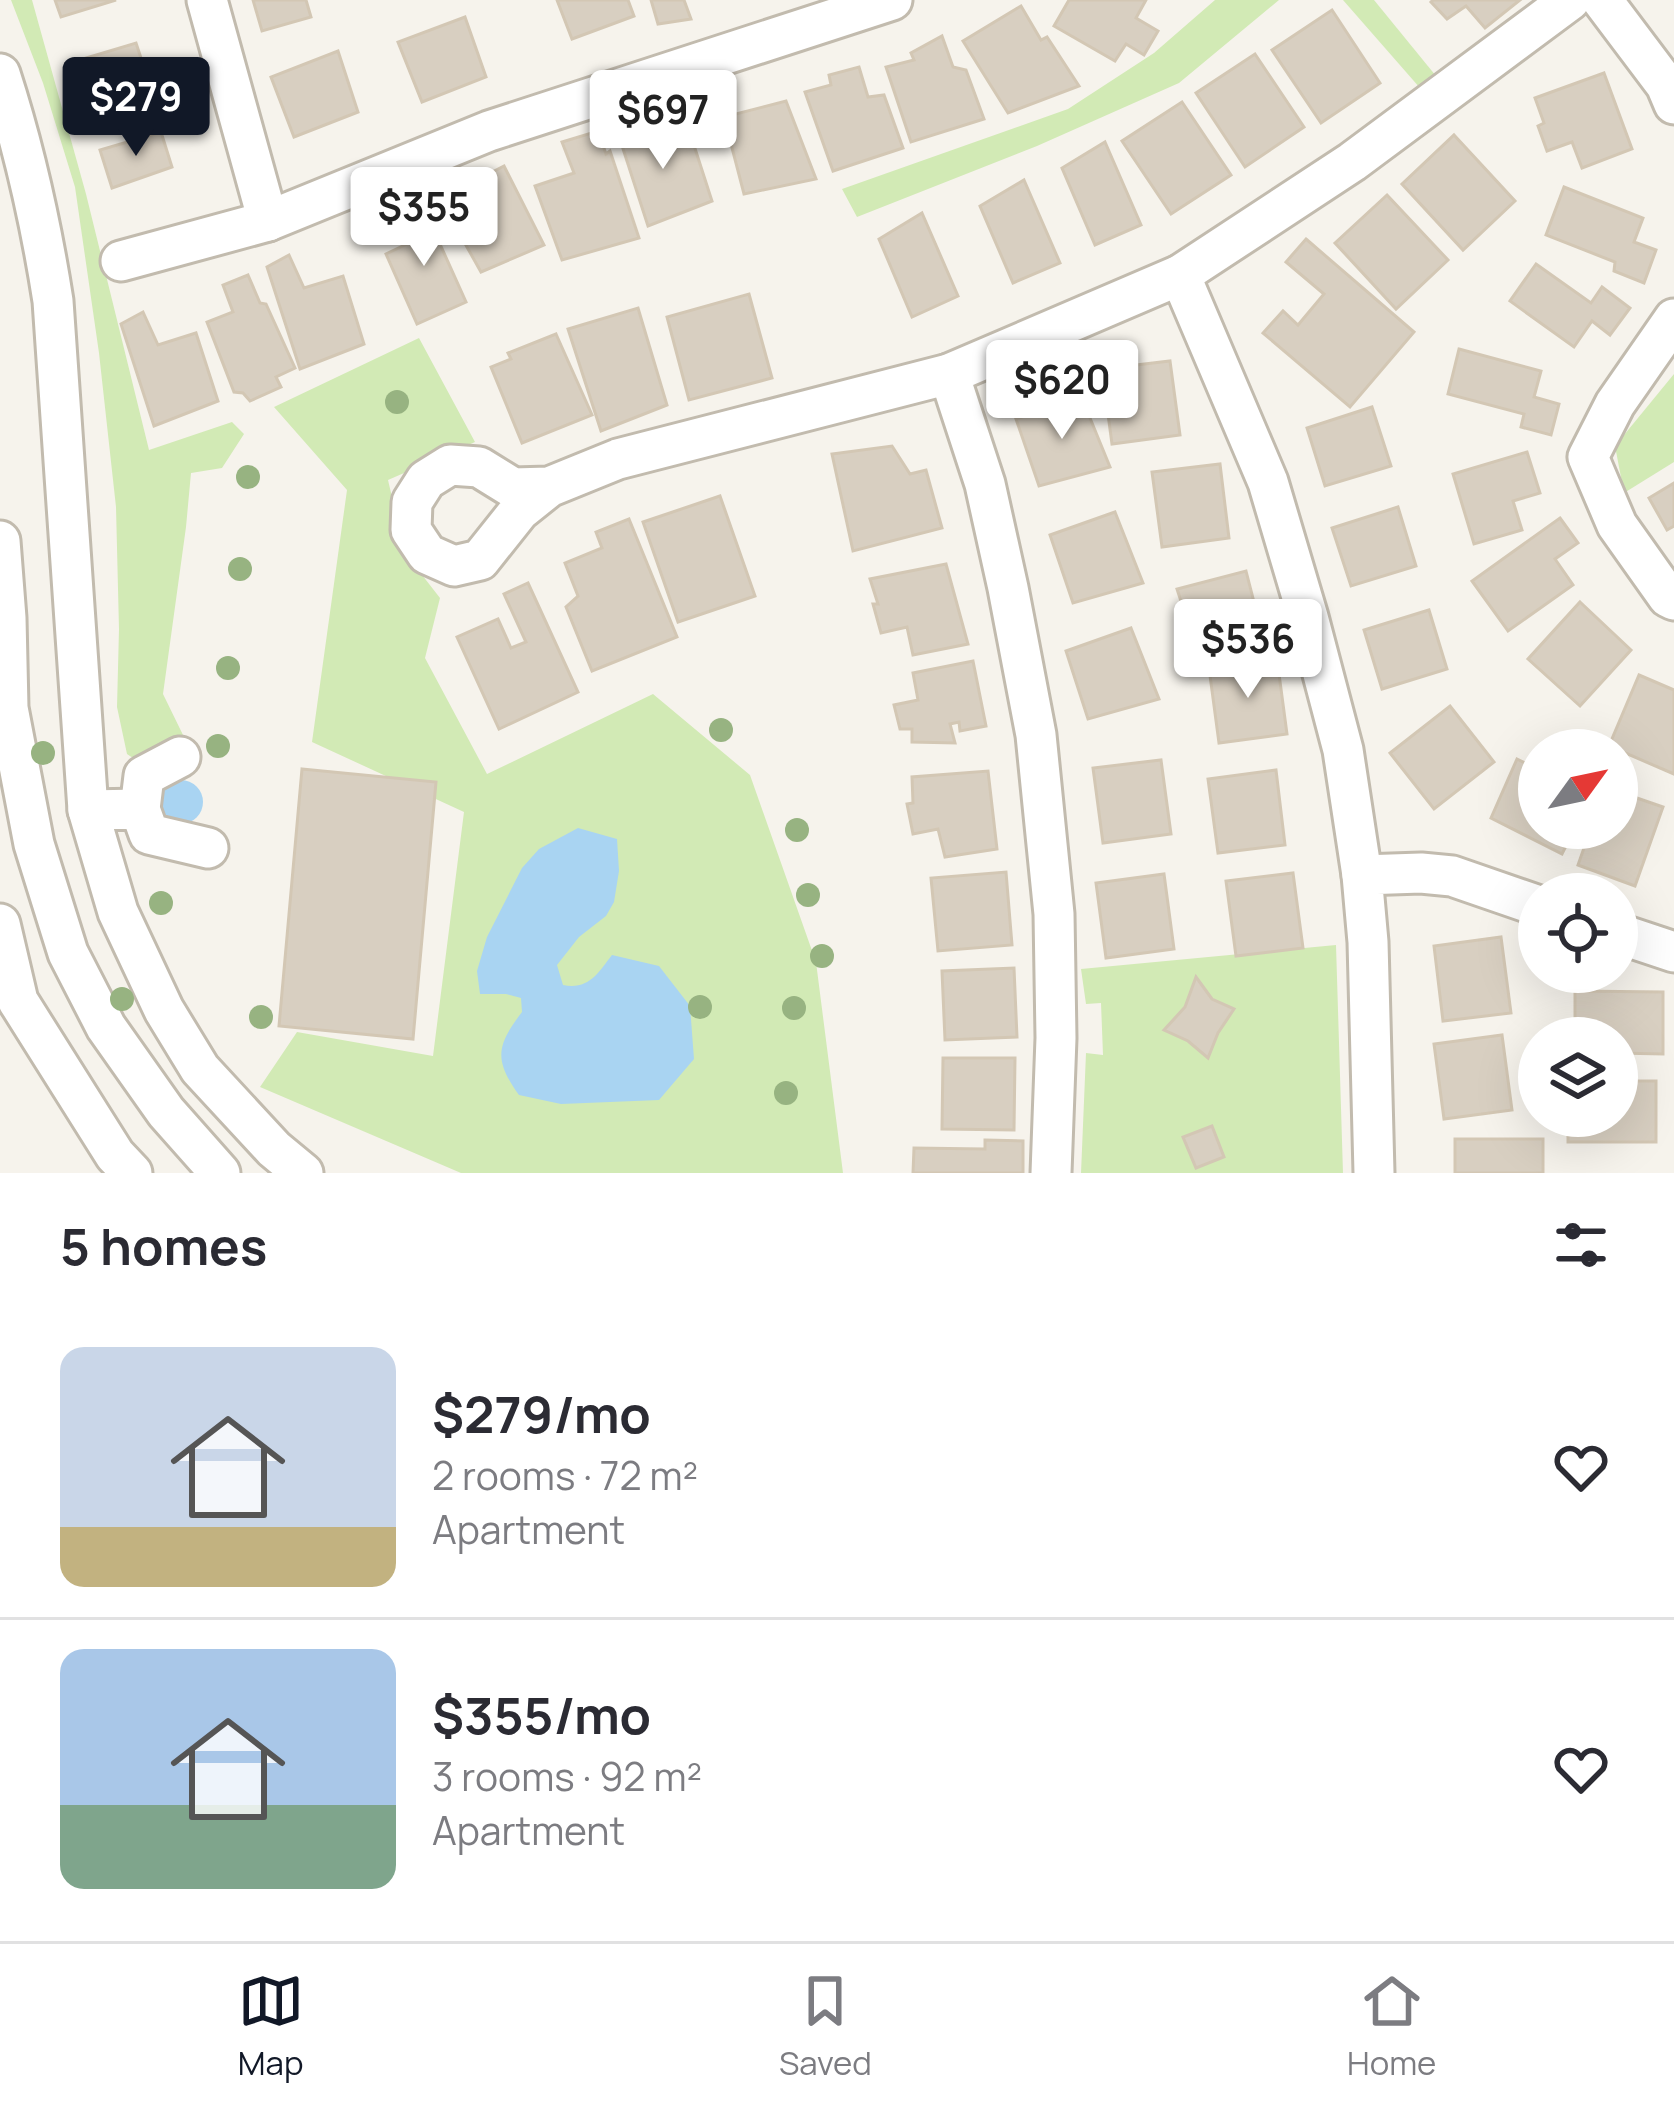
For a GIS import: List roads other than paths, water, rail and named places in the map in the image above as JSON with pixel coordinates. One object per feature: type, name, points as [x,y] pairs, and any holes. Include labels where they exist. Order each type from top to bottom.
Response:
[{"type":"street","points":[[207,0],[268,221]]},
{"type":"street","points":[[121,261],[268,221],[489,130],[892,0]]},
{"type":"street","points":[[549,487],[617,459],[949,374],[1180,274],[1352,162],[1570,0]]},
{"type":"street","points":[[1602,0],[1666,85],[1674,104]]},
{"type":"street","points":[[0,74],[28,174],[52,301],[88,810],[118,912],[164,1010],[200,1069],[274,1149],[303,1173]]},
{"type":"street","points":[[1180,274],[1268,482],[1343,750],[1368,942],[1373,1173]]},
{"type":"street","points":[[1674,320],[1615,404],[1588,457],[1617,525],[1674,600]]},
{"type":"street","points":[[949,374],[985,484],[1036,735],[1054,914],[1051,1173]]},
{"type":"street","points":[[0,541],[8,708],[34,844],[64,942],[106,1027],[166,1112],[220,1173]]},
{"type":"street","points":[[180,757],[144,776],[140,809],[149,834],[208,848]]},
{"type":"street","points":[[88,810],[140,809]]},
{"type":"street","points":[[1362,875],[1452,876],[1518,899]]},
{"type":"street","points":[[0,924],[17,1001],[115,1155],[132,1173]]},
{"type":"street","points":[[1638,940],[1674,952]]},
{"type":"street","points":[[10,968],[64,942]]},
{"type":"water","points":[[181,780],[197,786],[203,802],[197,818],[181,824],[165,818],[159,802],[165,786]]},
{"type":"water","points":[[578,828],[617,839],[619,871],[614,902],[606,916],[579,937],[557,965],[563,985],[572,986],[592,979],[612,955],[659,966],[690,1006],[694,1059],[659,1100],[561,1104],[519,1095],[505,1072],[501,1053],[522,1012],[521,998],[480,994],[477,971],[487,937],[522,868],[539,849]]}]
